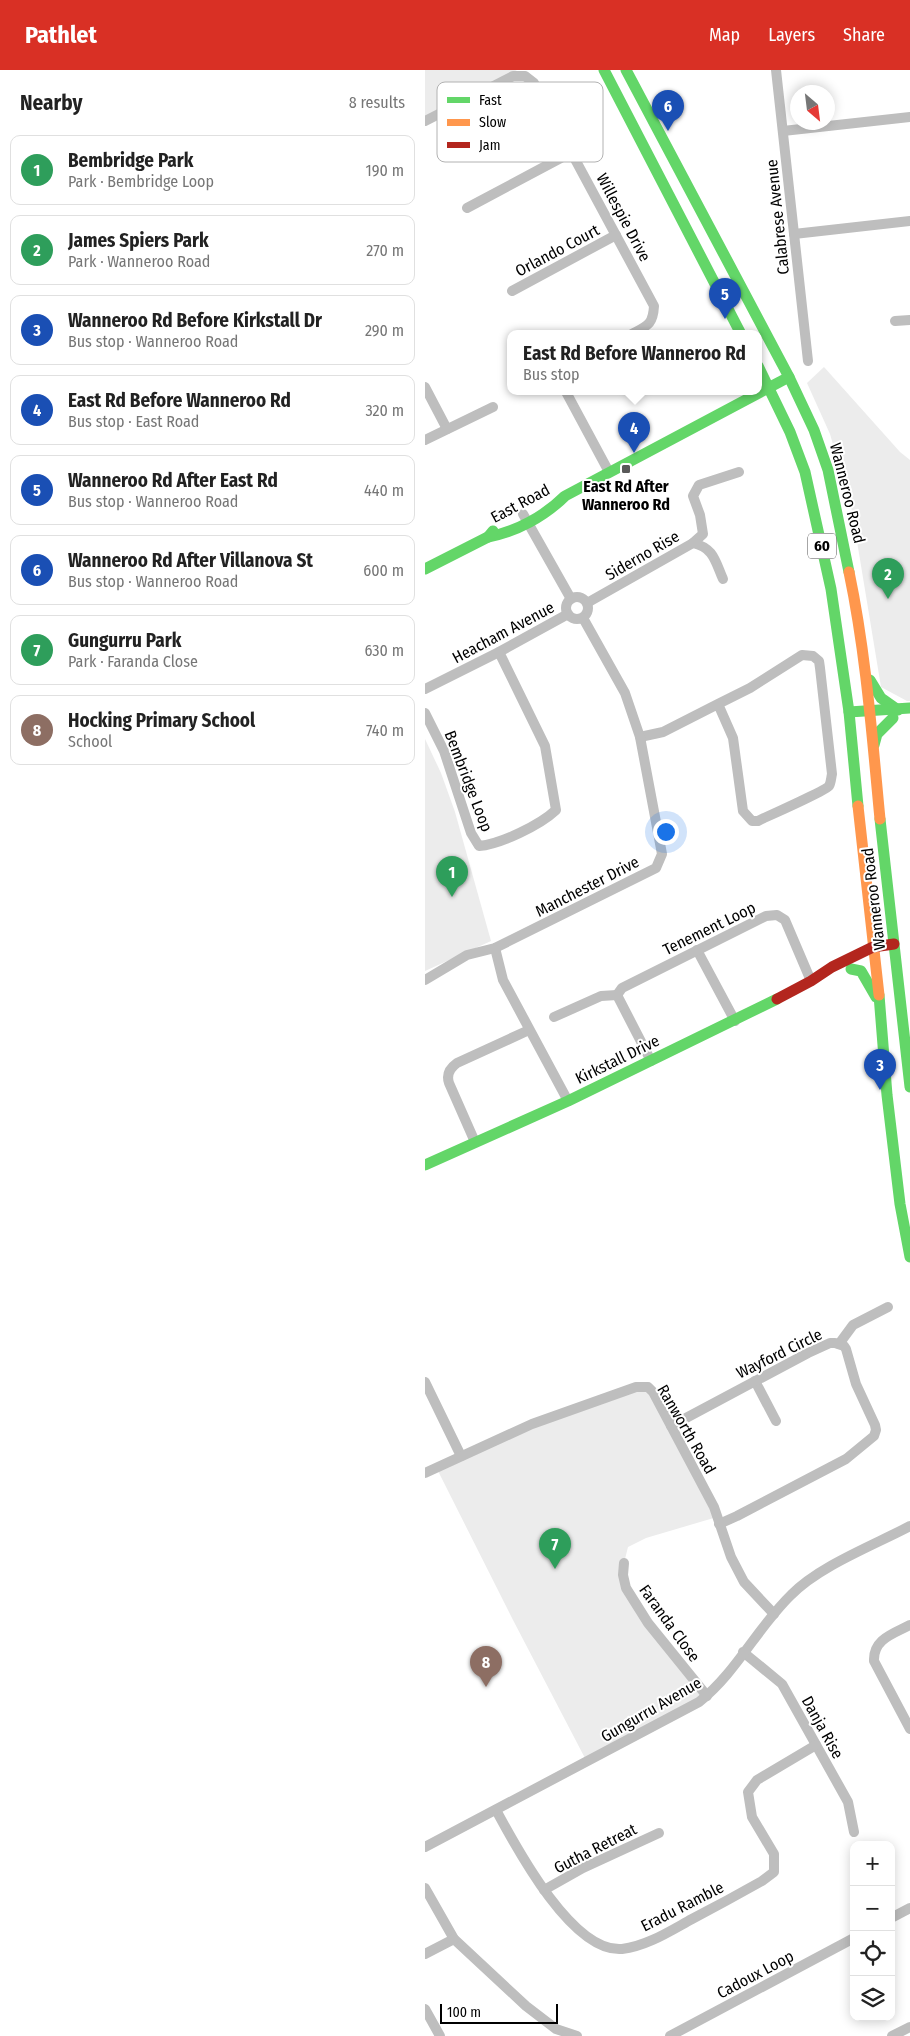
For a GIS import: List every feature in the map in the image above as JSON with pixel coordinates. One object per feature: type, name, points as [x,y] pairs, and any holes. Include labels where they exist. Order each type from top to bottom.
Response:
[{"type":"main road","points":[[604,70],[739,330]]},
{"type":"main road","name":"Wanneroo Road","points":[[626,70],[789,376],[814,430],[828,470],[851,575],[865,663],[883,854],[895,944],[910,1087]]},
{"type":"main road","name":"60","points":[[654,123],[660,144],[691,203],[691,209],[687,213],[677,212]]},
{"type":"main road","name":"Wanneroo Road","points":[[762,374],[790,432],[805,472],[831,589],[849,717],[880,1007],[887,1095],[900,1204],[910,1257]]},
{"type":"main road","name":"East Road","points":[[762,392],[789,376]]},
{"type":"main road","name":"East Road","points":[[425,570],[488,536],[498,536],[525,517],[558,504],[565,496],[756,395]]},
{"type":"main road","points":[[865,663],[876,694],[895,714],[910,716]]},
{"type":"main road","points":[[849,717],[895,714],[910,708]]},
{"type":"main road","points":[[873,749],[877,734],[895,714]]},
{"type":"main road","name":"Kirkstall Drive","points":[[425,1171],[430,1164],[475,1142],[568,1101],[735,1021],[811,981],[832,967],[873,947],[895,944]]},
{"type":"main road","name":"Kirkstall Drive","points":[[811,981],[875,960],[896,957]]},
{"type":"main road","points":[[851,969],[861,971],[880,1007]]},
{"type":"street","name":"Calabrese Avenue","points":[[776,70],[808,361]]},
{"type":"street","name":"Willespie Drive","points":[[501,82],[513,76],[525,76],[532,82]]},
{"type":"street","name":"Willespie Drive","points":[[425,121],[437,115]]},
{"type":"street","points":[[783,131],[910,117]]},
{"type":"street","points":[[467,208],[553,162]]},
{"type":"street","name":"Willespie Drive","points":[[577,162],[654,306],[653,318],[649,325],[640,330]]},
{"type":"street","points":[[794,234],[910,221]]},
{"type":"street","name":"Orlando Court","points":[[512,291],[616,235]]},
{"type":"street","points":[[895,322],[910,320]]},
{"type":"street","points":[[425,387],[447,429]]},
{"type":"street","points":[[568,395],[609,472]]},
{"type":"street","points":[[425,440],[493,407]]},
{"type":"street","points":[[693,543],[703,534],[693,496],[699,485],[739,472]]},
{"type":"street","points":[[525,517],[571,599]]},
{"type":"street","name":"Siderno Rise","points":[[587,603],[693,543],[705,546],[712,553],[723,579]]},
{"type":"street","points":[[579,598],[587,603],[588,610],[583,618],[576,620],[568,614],[566,607],[571,599],[579,598]]},
{"type":"street","name":"Heacham Avenue","points":[[425,689],[499,652],[568,614]]},
{"type":"street","name":"Manchester Drive","points":[[425,980],[467,955],[495,948],[656,868],[662,854],[640,737],[625,693],[583,618]]},
{"type":"street","name":"Bembridge Loop","points":[[425,713],[444,751],[471,832],[479,846],[493,845],[547,818],[556,810],[545,746],[499,652]]},
{"type":"street","points":[[640,737],[663,732],[718,704],[751,688],[802,654],[813,656],[819,661],[821,678],[832,774],[828,786],[821,792],[804,798],[759,821],[752,821],[743,811],[733,738],[718,704]]},
{"type":"street","name":"Tenement Loop","points":[[554,1018],[601,996],[617,995],[622,988],[766,916],[777,915],[785,920],[811,981]]},
{"type":"street","points":[[495,948],[503,980],[568,1101]]},
{"type":"street","points":[[697,950],[735,1021]]},
{"type":"street","points":[[617,995],[651,1061]]},
{"type":"street","points":[[475,1142],[447,1078],[449,1070],[457,1063],[529,1030]]},
{"type":"street","points":[[839,1344],[853,1325],[888,1308]]},
{"type":"street","name":"Wayford Circle","points":[[671,1426],[808,1352],[830,1343],[839,1344],[846,1349],[856,1384],[875,1425],[874,1436],[846,1459],[719,1524]]},
{"type":"street","points":[[755,1381],[777,1421]]},
{"type":"street","points":[[425,1382],[461,1456]]},
{"type":"street","name":"Ranworth Road","points":[[425,1473],[532,1424],[642,1386],[649,1388],[653,1392],[709,1497],[731,1557],[744,1582],[773,1614]]},
{"type":"street","name":"Gungurru Avenue","points":[[425,1847],[699,1702],[717,1688],[773,1614],[792,1594],[829,1568],[910,1526]]},
{"type":"street","name":"Faranda Close","points":[[624,1562],[623,1575],[626,1588],[648,1623],[707,1696]]},
{"type":"street","points":[[909,1727],[874,1661],[874,1650],[880,1642],[910,1625]]},
{"type":"street","name":"Danja Rise","points":[[743,1652],[782,1684],[848,1802],[854,1832]]},
{"type":"street","name":"Eradu Ramble","points":[[496,1810],[517,1849],[544,1890],[574,1926],[601,1944],[621,1949],[653,1940],[762,1881],[774,1872],[774,1854],[752,1817],[748,1792],[757,1780],[816,1745]]},
{"type":"street","name":"Gutha Retreat","points":[[544,1890],[583,1868],[659,1833]]},
{"type":"street","points":[[425,1888],[454,1939],[526,2006],[556,2029],[577,2036]]},
{"type":"street","points":[[895,1916],[910,1908]]},
{"type":"street","points":[[425,1954],[454,1939]]},
{"type":"street","name":"Cadoux Loop","points":[[670,2036],[850,1940]]},
{"type":"street","points":[[425,2009],[440,2036]]},
{"type":"street","points":[[892,2036],[910,2027]]},
{"type":"shaded area","points":[[425,70],[517,70],[494,82],[437,82],[437,112],[425,118]]},
{"type":"shaded area","points":[[824,367],[900,452],[910,460],[910,701],[881,687],[852,511],[830,434],[807,383]]},
{"type":"shaded area","points":[[425,739],[441,773],[455,812],[491,941],[425,971]]},
{"type":"shaded area","points":[[648,1387],[717,1517],[646,1538],[628,1547],[624,1563],[626,1588],[707,1696],[587,1762],[436,1467],[532,1424]]},
{"type":"traffic: fast","points":[[604,70],[739,330]]},
{"type":"traffic: fast","points":[[626,70],[789,377],[814,430],[828,470],[849,572]]},
{"type":"traffic: fast","points":[[762,374],[790,432],[805,472],[831,589],[849,712],[858,806]]},
{"type":"traffic: fast","points":[[762,391],[789,377]]},
{"type":"traffic: fast","points":[[488,537],[499,535],[529,522],[565,496],[755,395]]},
{"type":"traffic: fast","points":[[425,569],[488,537],[493,531]]},
{"type":"traffic: fast","points":[[870,680],[881,698],[898,710]]},
{"type":"traffic: fast","points":[[849,712],[910,708]]},
{"type":"traffic: fast","points":[[874,745],[877,734],[893,718]]},
{"type":"traffic: fast","points":[[880,819],[910,1087]]},
{"type":"traffic: fast","points":[[851,969],[861,971],[876,997]]},
{"type":"traffic: fast","points":[[879,995],[887,1095],[900,1204],[910,1257]]},
{"type":"traffic: fast","points":[[425,1165],[568,1101],[777,999]]},
{"type":"traffic: slow","points":[[849,572],[864,664],[880,819]]},
{"type":"traffic: slow","points":[[858,806],[879,995]]},
{"type":"traffic: jam","points":[[777,999],[811,981],[832,967],[873,947],[894,944]]},
{"type":"place","name":"Wanneroo Rd After Villanova St","points":[[668,131]]},
{"type":"place","name":"Wanneroo Rd After East Rd","points":[[725,319]]},
{"type":"place","name":"East Rd Before Wanneroo Rd","points":[[634,453]]},
{"type":"place","name":"East Rd After Wanneroo Rd","points":[[626,469]]},
{"type":"place","name":"James Spiers Park","points":[[888,599]]},
{"type":"place","name":"Bembridge Park","points":[[452,897]]},
{"type":"place","name":"Wanneroo Rd Before Kirkstall Dr","points":[[880,1090]]},
{"type":"place","name":"Gungurru Park","points":[[555,1569]]},
{"type":"place","name":"Hocking Primary School","points":[[486,1687]]}]
